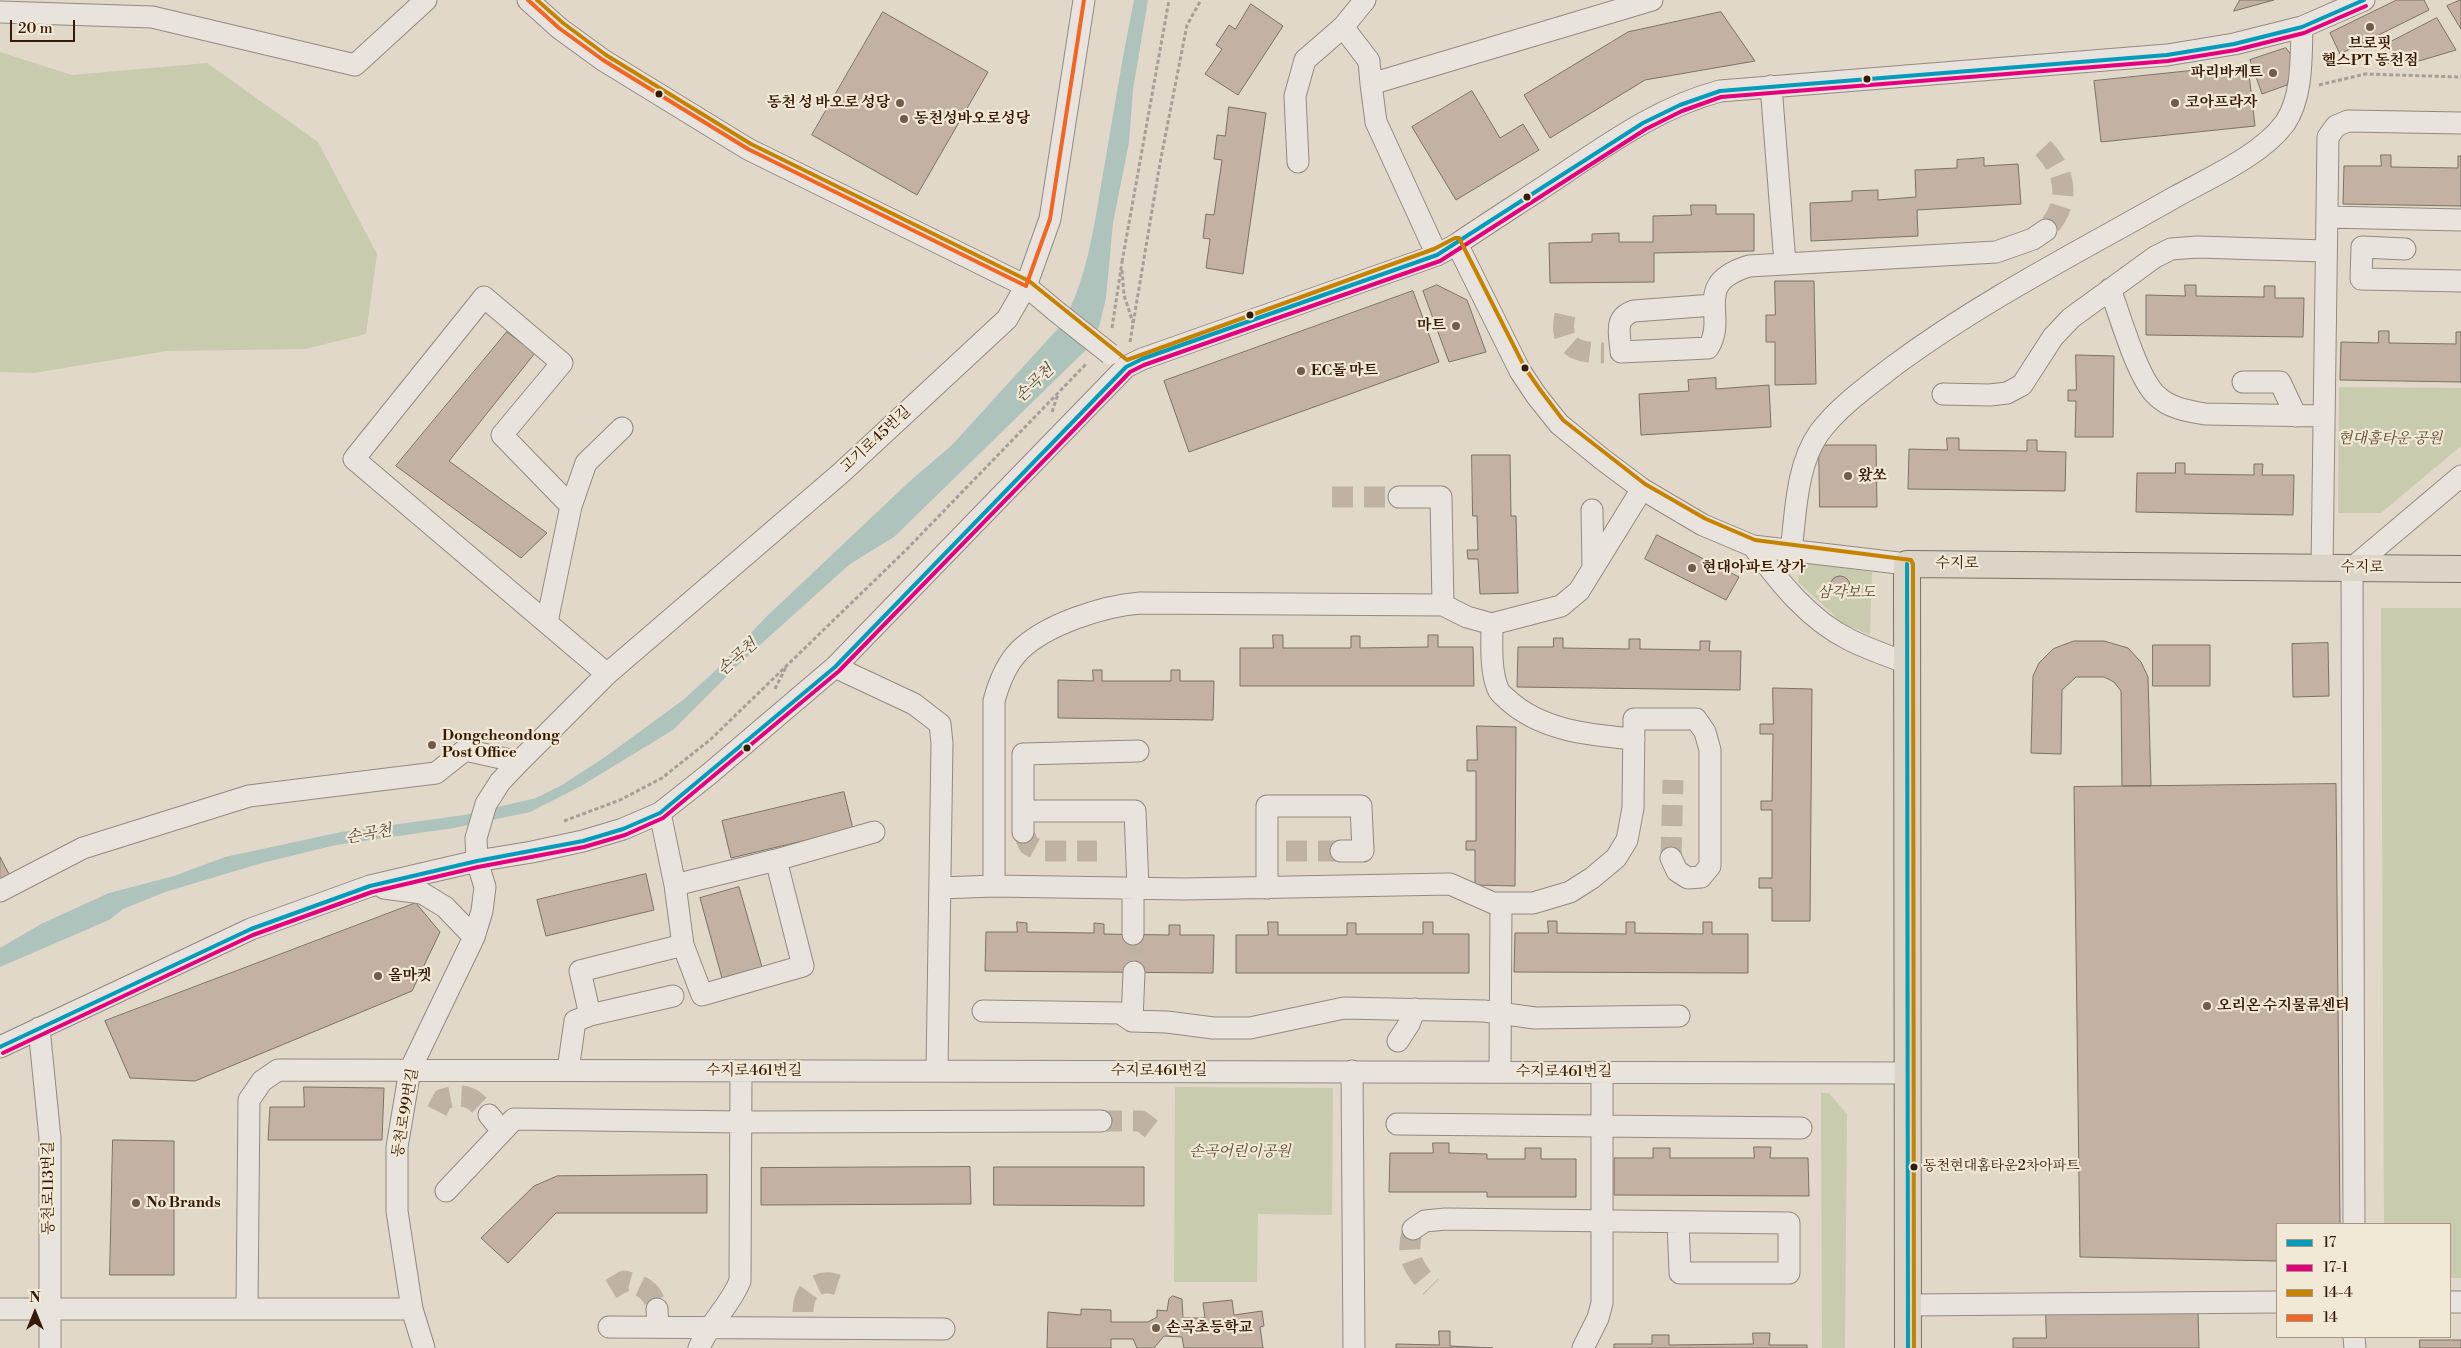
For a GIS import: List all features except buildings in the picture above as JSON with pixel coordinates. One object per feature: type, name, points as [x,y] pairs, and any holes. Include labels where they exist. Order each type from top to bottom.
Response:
[{"type":"main road","name":"수지로","points":[[1907,564],[2461,569]]},
{"type":"main road","points":[[1907,564],[1908,1348]]},
{"type":"street","points":[[0,12],[152,17],[355,65],[426,0]]},
{"type":"street","points":[[528,0],[559,28],[604,60],[748,149],[1026,286],[1110,353],[1142,359],[1437,255],[1457,244],[1613,140],[1665,110],[1692,98],[1720,91],[1771,86],[2167,55],[2234,44],[2302,27],[2364,0]]},
{"type":"street","name":"고기로45번길","points":[[477,861],[476,838],[486,804],[500,782],[519,762],[607,674],[841,472],[1007,319],[1026,286],[1050,219],[1084,0]]},
{"type":"street","points":[[1298,162],[1294,96],[1305,60],[1343,27],[1365,0]]},
{"type":"street","points":[[1371,84],[1652,0]]},
{"type":"street","points":[[1343,27],[1369,61],[1376,122],[1437,255]]},
{"type":"street","points":[[1791,551],[1801,474],[1818,434],[1835,416],[1875,380],[1973,311],[2251,153],[2273,137],[2286,121],[2297,90],[2302,27]]},
{"type":"street","points":[[1771,86],[1785,264]]},
{"type":"street","points":[[2322,568],[2328,137],[2336,126],[2348,121],[2461,122]]},
{"type":"street","points":[[2327,217],[2461,220]]},
{"type":"street","points":[[1713,305],[1634,311],[1624,314],[1619,321],[1612,353],[1708,348],[1714,339],[1713,305],[1715,291],[1724,278],[1734,270],[1749,266],[1996,252],[2032,239],[2046,230]]},
{"type":"street","points":[[1457,244],[1520,371],[1536,395],[1559,424],[1642,489],[1704,525],[1753,546],[1907,564]]},
{"type":"street","points":[[1943,394],[1990,395],[2007,393],[2022,385],[2053,337],[2071,318],[2155,257],[2182,247],[2326,251]]},
{"type":"street","points":[[2404,249],[2362,247],[2361,279],[2461,281]]},
{"type":"street","points":[[2110,289],[2144,378],[2155,394],[2168,404],[2186,411],[2205,414],[2324,416]]},
{"type":"street","points":[[570,506],[502,435],[562,363],[484,297],[354,459],[607,674]]},
{"type":"street","points":[[0,1047],[251,929],[370,886],[477,861],[583,841],[623,830],[660,813],[708,775],[835,667],[1110,353]]},
{"type":"street","points":[[2243,382],[2280,382],[2296,416]]},
{"type":"street","points":[[546,622],[570,506],[586,462],[622,428]]},
{"type":"street","points":[[2354,1223],[2352,568],[2461,476]]},
{"type":"street","points":[[994,886],[994,701],[998,684],[1008,666],[1020,650],[1034,640],[1071,621],[1118,604],[1443,604],[1467,617],[1492,624],[1561,606],[1579,591],[1642,489]]},
{"type":"street","points":[[1399,497],[1441,497],[1443,604]]},
{"type":"street","points":[[1592,510],[1593,568]]},
{"type":"street","points":[[1753,546],[1777,580],[1813,616],[1848,639],[1907,663]]},
{"type":"street","points":[[1492,624],[1493,667],[1498,690],[1516,707],[1538,719],[1559,727],[1584,733],[1634,739]]},
{"type":"street","points":[[835,667],[914,704],[940,724],[942,743],[937,1071]]},
{"type":"street","points":[[940,888],[994,886],[1267,888],[1450,884],[1493,903],[1533,903],[1570,892],[1616,858],[1627,840],[1633,808],[1634,719],[1696,719],[1705,732],[1710,750],[1710,866],[1701,877],[1688,878],[1677,871],[1671,858]]},
{"type":"street","points":[[0,891],[83,848],[249,796],[436,773],[466,750],[519,762]]},
{"type":"street","points":[[1023,832],[1023,754],[1138,751]]},
{"type":"street","points":[[1267,888],[1267,806],[1361,806],[1363,851],[1341,851]]},
{"type":"street","points":[[1023,811],[1135,811],[1136,888],[1133,934]]},
{"type":"street","points":[[660,813],[675,885],[683,945],[702,995],[803,966],[776,860]]},
{"type":"street","points":[[675,885],[776,860],[874,832]]},
{"type":"street","name":"동천로99번길","points":[[424,1348],[412,1309],[397,1211],[397,1147],[410,1070],[474,937],[482,911],[485,887],[477,861]]},
{"type":"street","points":[[370,886],[422,893],[445,906],[474,937]]},
{"type":"street","points":[[1500,1072],[1501,903]]},
{"type":"street","points":[[590,1015],[580,971],[683,945]]},
{"type":"street","points":[[1132,1021],[1134,972]]},
{"type":"street","points":[[568,1070],[575,1021],[590,1015],[673,996]]},
{"type":"street","points":[[983,1011],[1120,1013],[1132,1021],[1167,1022],[1214,1028],[1250,1028],[1344,1008],[1415,1009],[1534,1018],[1679,1016]]},
{"type":"street","points":[[1398,1041],[1409,1024],[1415,1009]]},
{"type":"street","name":"동천로113번길","points":[[39,1028],[50,1138],[50,1348]]},
{"type":"street","name":"수지로461번길","points":[[247,1308],[249,1100],[262,1081],[278,1070],[1907,1073]]},
{"type":"street","points":[[699,1348],[710,1327],[735,1293],[740,1281],[741,1071]]},
{"type":"street","points":[[1352,1071],[1354,1348]]},
{"type":"street","points":[[1583,1348],[1598,1318],[1602,1302],[1602,1072]]},
{"type":"street","points":[[489,1115],[502,1132]]},
{"type":"street","points":[[446,1191],[514,1119],[741,1122],[1101,1121]]},
{"type":"street","points":[[1397,1124],[1801,1128]]},
{"type":"street","points":[[1412,1229],[1425,1222],[1446,1219],[1789,1223],[1789,1274],[1680,1274],[1678,1222]]},
{"type":"street","points":[[1908,1305],[2276,1302]]},
{"type":"street","points":[[0,1309],[412,1309]]},
{"type":"street","points":[[609,1327],[658,1318],[710,1327],[804,1320],[944,1329]]},
{"type":"path","points":[[1110,353],[1122,262],[1169,0]]},
{"type":"path","points":[[562,823],[620,800],[662,778],[711,739],[1110,353],[1133,323],[1160,163],[1187,25],[1201,0]]},
{"type":"path","points":[[2297,90],[2365,74],[2461,77]]},
{"type":"path","points":[[1122,262],[1124,295],[1133,323]]},
{"type":"green space","points":[[0,52],[72,75],[207,63],[318,142],[377,254],[366,334],[305,349],[167,351],[34,373],[0,372]]},
{"type":"green space","name":"현대홈타운 공원","points":[[2339,387],[2461,388],[2461,446],[2381,513],[2338,513]]},
{"type":"green space","name":"삼각보도","points":[[1801,562],[1872,572],[1870,635],[1842,623],[1798,582]]},
{"type":"green space","points":[[2381,608],[2461,608],[2461,1278],[2451,1278],[2451,1223],[2384,1223]]},
{"type":"green space","name":"손곡어린이공원","points":[[1175,1087],[1333,1088],[1332,1215],[1258,1214],[1257,1282],[1174,1282]]},
{"type":"green space","points":[[1821,1093],[1829,1093],[1847,1114],[1845,1348],[1822,1348]]},
{"type":"water","name":"손곡천","points":[[1134,0],[1148,0],[1133,90],[1129,142],[1113,223],[1106,298],[1099,327],[1087,349],[894,537],[850,564],[740,663],[673,730],[581,786],[530,812],[454,828],[336,845],[262,863],[165,892],[123,909],[109,920],[0,967],[0,948],[41,924],[109,893],[174,876],[225,857],[341,832],[464,815],[536,798],[562,785],[605,757],[683,700],[715,671],[766,617],[910,481],[952,445],[1062,324],[1078,288],[1089,251]]},
{"type":"tunnel","points":[[2043,148],[2057,168],[2063,188],[2059,209],[2054,220],[2046,230]]},
{"type":"tunnel","points":[[1565,315],[1564,334],[1572,346],[1586,352],[1604,353]]},
{"type":"tunnel","points":[[1332,497],[1399,497]]},
{"type":"tunnel","points":[[1671,858],[1673,780]]},
{"type":"tunnel","points":[[1023,832],[1029,845],[1040,851],[1097,851]]},
{"type":"tunnel","points":[[1286,851],[1341,851]]},
{"type":"tunnel","points":[[1133,934],[1134,972]]},
{"type":"tunnel","points":[[437,1111],[443,1099],[464,1096],[474,1100],[489,1115]]},
{"type":"tunnel","points":[[1101,1121],[1141,1121],[1154,1131]]},
{"type":"tunnel","points":[[1413,1229],[1410,1246],[1412,1261],[1419,1274],[1431,1287]]},
{"type":"tunnel","points":[[611,1289],[624,1281],[636,1284],[650,1293],[657,1309]]},
{"type":"tunnel","points":[[803,1312],[807,1295],[817,1285],[831,1283],[847,1289]]},
{"type":"transit line","name":"14","points":[[528,0],[559,28],[603,60],[748,149],[1026,286],[1050,219],[1084,0]]},
{"type":"transit line","name":"14-4","points":[[537,0],[563,23],[606,55],[751,144],[1029,281],[1127,360],[1434,249],[1455,238],[1459,238],[1525,368],[1541,391],[1563,420],[1645,484],[1706,519],[1755,540],[1911,560],[1913,564],[1914,1348]]},
{"type":"transit line","name":"17","points":[[0,1047],[251,929],[370,886],[477,861],[583,841],[623,829],[660,813],[835,667],[1126,367],[1142,359],[1437,255],[1643,123],[1680,105],[1720,91],[2167,55],[2234,44],[2302,27],[2364,0]]},
{"type":"transit line","name":"17-1","points":[[3,1053],[253,935],[372,892],[478,867],[584,847],[625,835],[663,818],[839,671],[1130,372],[1144,365],[1440,261],[1646,129],[1682,111],[1721,97],[2168,61],[2236,50],[2304,33],[2366,6]]},
{"type":"transit line","name":"17","points":[[1907,564],[1908,1348]]},
{"type":"place","name":"브로핏 헬스PT 동천점","points":[[2370,27]]},
{"type":"place","name":"파리바케트","points":[[2273,73]]},
{"type":"place","name":"동천 성 바오로 성당","points":[[900,103]]},
{"type":"place","name":"코아프라자","points":[[2175,103]]},
{"type":"place","name":"동천성바오로성당","points":[[904,119]]},
{"type":"place","name":"마트","points":[[1456,326]]},
{"type":"place","name":"EC돌 마트","points":[[1301,371]]},
{"type":"place","name":"왔쏘","points":[[1848,476]]},
{"type":"place","name":"현대아파트 상가","points":[[1692,568]]},
{"type":"place","name":"Dongcheondong Post Office","points":[[432,745]]},
{"type":"place","name":"올마켓","points":[[378,976]]},
{"type":"place","name":"오리온 수지물류센터","points":[[2207,1006]]},
{"type":"place","name":"동천현대홈타운2차아파트","points":[[1914,1167]]},
{"type":"place","name":"No Brands","points":[[136,1203]]},
{"type":"place","name":"손곡초등학교","points":[[1156,1328]]}]
